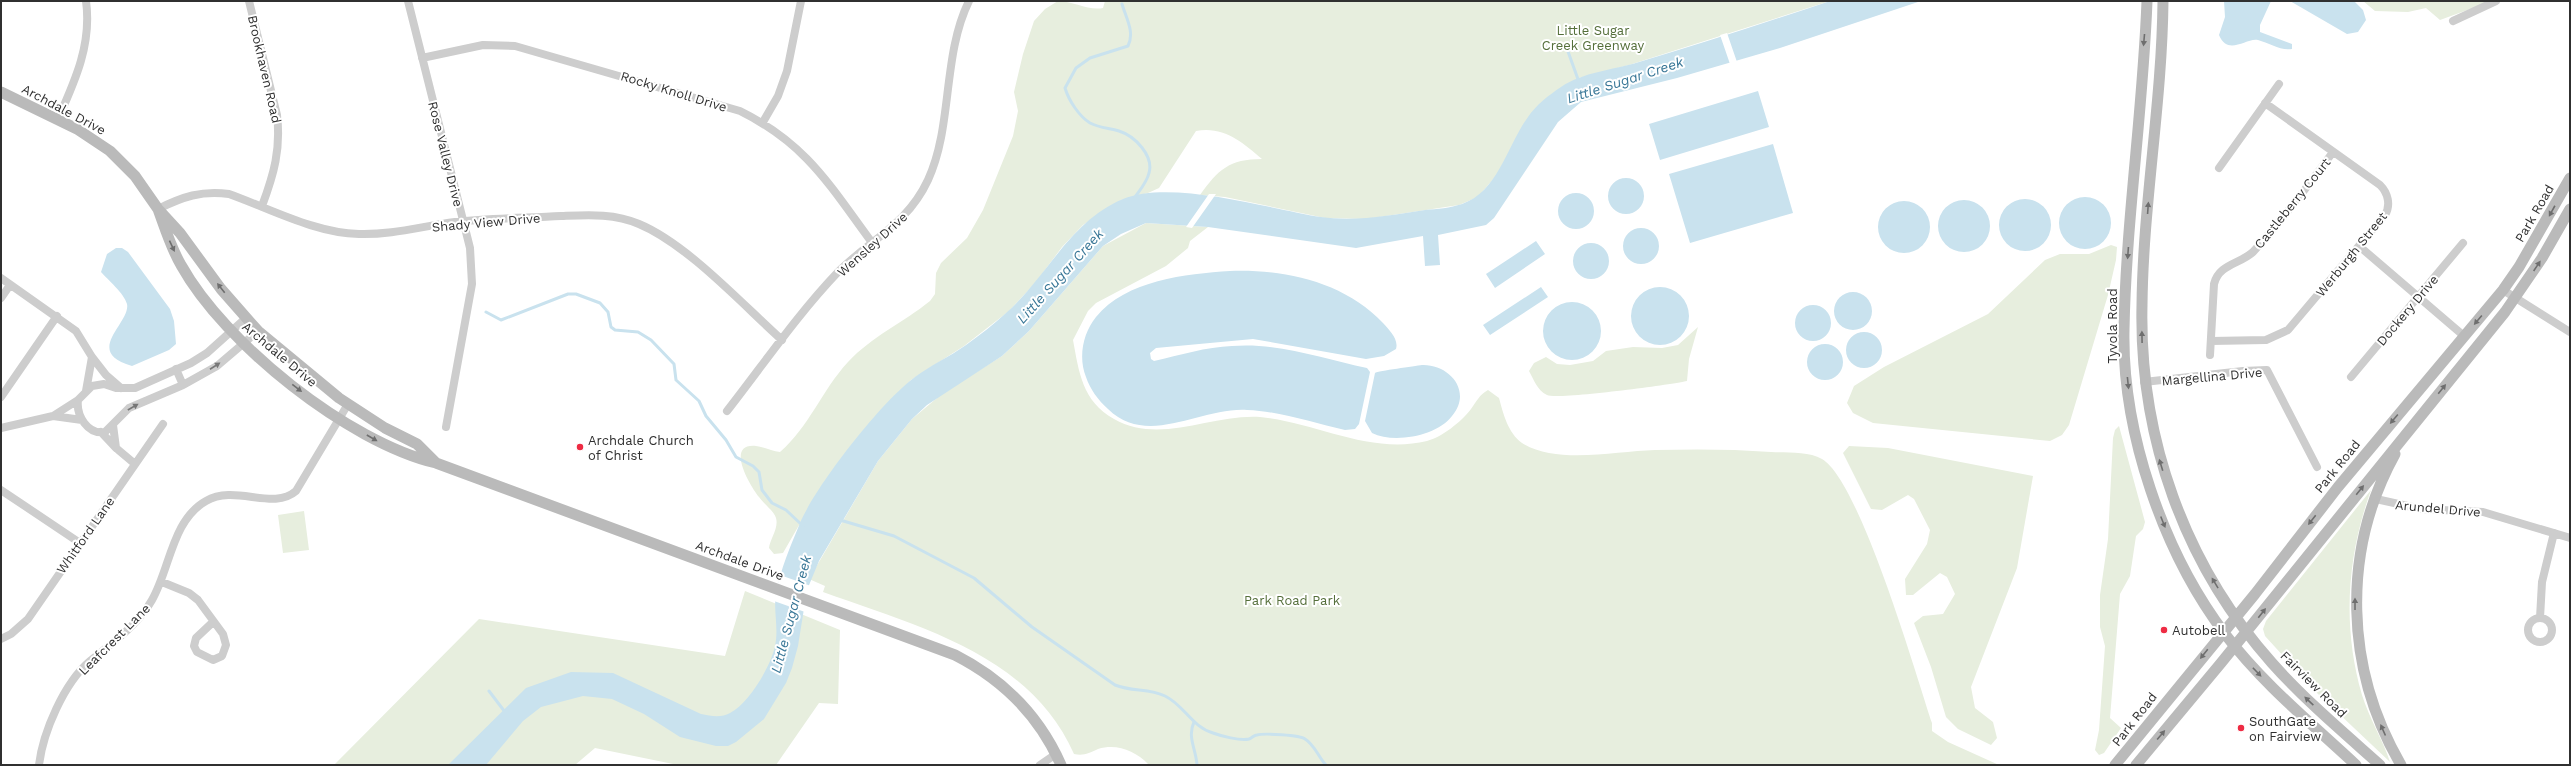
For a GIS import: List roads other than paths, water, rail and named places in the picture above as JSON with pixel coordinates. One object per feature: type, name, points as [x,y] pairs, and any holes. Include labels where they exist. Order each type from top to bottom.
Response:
[{"type":"main road","name":"Tyvola Road","points":[[2146,1],[2126,276],[2124,329],[2128,386],[2142,458],[2159,512],[2190,577],[2223,631]]},
{"type":"main road","points":[[2163,1],[2142,297],[2144,382],[2157,448],[2175,504],[2199,556],[2236,616]]},
{"type":"main road","name":"Archdale Drive","points":[[1,92],[58,119],[110,151],[135,176],[158,209],[180,233],[246,318],[258,331],[300,368],[348,404],[385,428],[417,444],[436,463]]},
{"type":"main road","name":"Park Road","points":[[2115,765],[2338,487],[2503,290],[2519,267],[2570,178]]},
{"type":"main road","name":"Archdale Drive","points":[[158,209],[180,265],[198,292],[232,332],[273,369],[338,418],[411,457],[436,463],[937,648],[976,667],[1004,686],[1027,709],[1044,732],[1061,765]]},
{"type":"main road","points":[[2136,765],[2247,632],[2515,298],[2542,258],[2570,209]]},
{"type":"main road","points":[[2401,765],[2383,733],[2371,700],[2361,663],[2356,626],[2355,596],[2360,553],[2376,499],[2391,461],[2414,424]]},
{"type":"main road","name":"Fairview Road","points":[[2236,616],[2247,632],[2296,689],[2380,765]]},
{"type":"main road","points":[[2223,631],[2262,676],[2356,765]]},
{"type":"street","points":[[58,119],[82,61],[87,28],[86,1]]},
{"type":"street","name":"Brookhaven Road","points":[[249,1],[278,115],[280,134],[275,171],[262,206]]},
{"type":"street","name":"Rose Valley Drive","points":[[408,1],[470,248],[472,284],[446,427]]},
{"type":"street","points":[[763,122],[778,96],[787,71],[801,1]]},
{"type":"street","name":"Wensley Drive","points":[[727,411],[782,340],[839,272],[908,213],[928,179],[938,144],[956,39],[969,1]]},
{"type":"street","points":[[2453,21],[2496,1]]},
{"type":"street","name":"Rocky Knoll Drive","points":[[422,58],[484,45],[515,46],[729,107],[763,122],[798,149],[815,166],[873,244]]},
{"type":"street","points":[[2219,168],[2279,84]]},
{"type":"street","name":"Werburgh Street","points":[[2211,341],[2264,340],[2284,333],[2387,212],[2386,195],[2380,186],[2265,103]]},
{"type":"street","name":"Castleberry Court","points":[[2210,355],[2214,284],[2219,273],[2252,252],[2333,152]]},
{"type":"street","name":"Shady View Drive","points":[[158,209],[181,198],[203,193],[229,194],[316,226],[358,234],[380,234],[463,221],[599,215],[637,223],[670,241],[688,255],[782,340]]},
{"type":"street","name":"Dockery Drive","points":[[2351,377],[2463,243]]},
{"type":"street","points":[[2359,246],[2464,336]]},
{"type":"street","points":[[1,278],[57,316],[76,331],[92,357],[106,375],[122,388]]},
{"type":"street","points":[[1,298],[10,285]]},
{"type":"street","points":[[2503,290],[2570,332]]},
{"type":"street","points":[[1,397],[57,316]]},
{"type":"street","points":[[1,428],[53,416],[78,400],[92,386],[104,384],[122,388],[135,388],[207,353],[246,318]]},
{"type":"street","points":[[101,432],[113,426],[128,408],[183,385],[218,366],[258,331]]},
{"type":"street","points":[[86,391],[92,357]]},
{"type":"street","points":[[176,369],[183,385]]},
{"type":"street","name":"Margellina Drive","points":[[2144,382],[2243,371],[2267,370],[2272,375],[2317,467]]},
{"type":"street","points":[[78,400],[77,406],[82,420],[89,428],[101,432],[116,448],[135,464]]},
{"type":"street","name":"Leafcrest Lane","points":[[39,765],[44,742],[62,697],[71,682],[90,662],[110,646],[151,602],[162,582],[177,535],[195,510],[205,501],[220,494],[238,494],[279,500],[290,497],[296,491],[338,418],[348,404]]},
{"type":"street","points":[[53,416],[82,420]]},
{"type":"street","name":"Whitford Lane","points":[[1,639],[16,631],[28,619],[163,424]]},
{"type":"street","points":[[113,426],[116,448]]},
{"type":"street","points":[[1,490],[80,543]]},
{"type":"street","name":"Arundel Drive","points":[[2376,499],[2421,509],[2483,512],[2570,538]]},
{"type":"street","points":[[2540,618],[2542,582],[2554,533]]},
{"type":"street","points":[[162,582],[189,593],[198,600],[223,634],[226,644],[222,656],[213,660],[197,652],[194,646],[196,638],[213,622]]},
{"type":"street","points":[[1040,765],[1056,754]]},
{"type":"water","name":"Little Sugar Creek","points":[[1830,1],[1921,1],[1780,48],[1677,78],[1581,102],[1558,122],[1494,218],[1486,225],[1438,235],[1440,265],[1425,266],[1423,236],[1356,248],[1208,227],[1146,223],[1121,234],[1103,246],[1029,331],[1002,356],[927,405],[912,419],[878,461],[819,561],[807,590],[798,646],[786,683],[764,719],[736,742],[728,746],[716,746],[680,737],[644,714],[612,699],[583,696],[541,707],[523,721],[486,765],[448,765],[526,688],[571,672],[613,673],[701,714],[723,716],[737,708],[752,693],[769,664],[775,646],[775,600],[783,567],[800,523],[808,507],[835,466],[868,424],[901,389],[915,377],[966,345],[1001,317],[1021,299],[1074,235],[1088,221],[1104,209],[1123,199],[1143,194],[1167,192],[1221,198],[1321,217],[1347,219],[1386,216],[1462,204],[1474,198],[1485,189],[1493,179],[1531,113],[1547,97],[1570,82],[1588,75],[1629,65],[1759,25]]},
{"type":"water","points":[[2224,1],[2271,1],[2260,25],[2260,32],[2292,44],[2292,49],[2279,48],[2258,40],[2238,45],[2227,45],[2219,35],[2225,17]]},
{"type":"water","points":[[2290,1],[2354,1],[2363,10],[2366,20],[2358,32],[2347,34]]},
{"type":"water","points":[[1758,91],[1769,127],[1660,160],[1649,124]]},
{"type":"water","points":[[1773,144],[1793,213],[1690,243],[1669,174]]},
{"type":"water","points":[[1630,178],[1639,183],[1643,189],[1643,203],[1639,209],[1630,214],[1622,214],[1613,209],[1609,203],[1608,192],[1613,183],[1619,179]]},
{"type":"water","points":[[1580,193],[1589,198],[1593,204],[1593,218],[1589,224],[1580,229],[1572,229],[1563,224],[1559,218],[1558,207],[1563,198],[1569,194]]},
{"type":"water","points":[[2080,197],[2090,197],[2099,201],[2107,209],[2111,218],[2111,228],[2107,237],[2099,245],[2090,249],[2080,249],[2071,245],[2063,237],[2059,228],[2059,218],[2063,209],[2071,201]]},
{"type":"water","points":[[2020,199],[2030,199],[2039,203],[2047,211],[2051,220],[2051,230],[2047,239],[2039,247],[2030,251],[2020,251],[2011,247],[2003,239],[1999,230],[1999,220],[2003,211],[2011,203]]},
{"type":"water","points":[[1959,200],[1969,200],[1978,204],[1986,212],[1990,221],[1990,231],[1986,240],[1978,248],[1969,252],[1959,252],[1950,248],[1942,240],[1938,231],[1938,221],[1942,212],[1950,204]]},
{"type":"water","points":[[1899,201],[1909,201],[1918,205],[1926,213],[1930,222],[1930,232],[1926,241],[1918,249],[1909,253],[1899,253],[1890,249],[1882,241],[1878,232],[1878,222],[1882,213],[1890,205]]},
{"type":"water","points":[[1645,228],[1654,233],[1658,239],[1658,253],[1654,259],[1645,264],[1637,264],[1628,259],[1624,253],[1623,242],[1628,233],[1634,229]]},
{"type":"water","points":[[1536,241],[1545,254],[1495,288],[1486,274]]},
{"type":"water","points":[[1595,243],[1604,248],[1608,254],[1608,268],[1604,274],[1595,279],[1587,279],[1578,274],[1574,268],[1573,257],[1578,248],[1584,244]]},
{"type":"water","points":[[116,248],[122,248],[128,252],[170,309],[174,321],[176,344],[169,350],[132,366],[118,360],[111,353],[110,345],[112,337],[126,312],[127,304],[119,291],[101,272],[107,254]]},
{"type":"water","points":[[1230,271],[1251,271],[1292,276],[1332,288],[1350,297],[1383,323],[1395,338],[1397,345],[1396,349],[1384,356],[1366,359],[1253,339],[1156,348],[1150,353],[1151,359],[1154,361],[1212,348],[1249,345],[1266,346],[1300,352],[1367,368],[1370,372],[1359,424],[1355,429],[1345,430],[1284,415],[1247,410],[1212,414],[1157,426],[1140,425],[1124,420],[1108,409],[1098,398],[1092,390],[1086,377],[1082,361],[1085,338],[1096,317],[1123,295],[1140,287],[1176,277]]},
{"type":"water","points":[[1541,287],[1548,297],[1490,335],[1483,325]]},
{"type":"water","points":[[1660,287],[1671,289],[1684,300],[1687,305],[1689,316],[1687,327],[1676,340],[1671,343],[1660,345],[1649,343],[1636,332],[1633,327],[1631,316],[1633,305],[1644,292],[1649,289]]},
{"type":"water","points":[[1849,292],[1857,292],[1867,297],[1871,304],[1871,318],[1867,325],[1857,330],[1849,330],[1839,325],[1837,322],[1834,315],[1834,307],[1839,297],[1842,295]]},
{"type":"water","points":[[1572,302],[1583,304],[1596,315],[1599,320],[1601,331],[1599,342],[1588,355],[1583,358],[1572,360],[1561,358],[1548,347],[1545,342],[1543,331],[1545,320],[1556,307],[1561,304]]},
{"type":"water","points":[[1817,305],[1826,310],[1830,316],[1830,330],[1826,336],[1817,341],[1809,341],[1800,336],[1796,330],[1795,319],[1800,310],[1806,306]]},
{"type":"water","points":[[1868,332],[1877,337],[1881,343],[1881,357],[1877,363],[1868,368],[1860,368],[1851,363],[1847,357],[1846,346],[1851,337],[1857,333]]},
{"type":"water","points":[[1829,344],[1838,349],[1842,355],[1842,369],[1838,375],[1829,380],[1821,380],[1812,375],[1808,369],[1807,358],[1812,349],[1818,345]]},
{"type":"water","points":[[1422,365],[1441,369],[1449,374],[1455,381],[1459,389],[1460,397],[1458,407],[1452,416],[1436,429],[1415,436],[1392,438],[1372,433],[1365,421],[1375,373]]},
{"type":"waterway","points":[[1122,4],[1128,20],[1131,36],[1128,46],[1090,58],[1076,68],[1065,88],[1075,108],[1086,120],[1097,126],[1119,131],[1131,137],[1146,154],[1149,160],[1149,173],[1145,183],[1135,197]]},
{"type":"waterway","name":"Little Sugar Creek","points":[[1566,46],[1579,82]]},
{"type":"waterway","points":[[486,312],[501,320],[568,294],[576,294],[600,303],[608,312],[611,327],[615,330],[638,332],[651,340],[674,364],[676,380],[699,401],[706,416],[726,440],[736,457],[753,466],[759,472],[762,490],[772,503],[786,510],[803,526]]},
{"type":"waterway","points":[[840,520],[894,536],[974,578],[1032,627],[1115,685],[1128,689],[1153,692],[1165,696],[1178,705],[1199,726],[1206,730],[1231,738],[1249,739],[1256,735],[1267,734],[1289,735],[1305,739],[1311,744],[1326,765]]},
{"type":"waterway","points":[[489,691],[505,712]]},
{"type":"waterway","points":[[1194,722],[1191,733],[1197,765]]},
{"type":"place","name":"Archdale Church of Christ","points":[[580,447]]},
{"type":"place","name":"Autobell","points":[[2164,630]]},
{"type":"place","name":"SouthGate on Fairview","points":[[2241,728]]},
{"type":"park label","name":"Little Sugar Creek Greenway","points":[[1593,38]]},
{"type":"park label","name":"Park Road Park","points":[[1292,600]]}]
